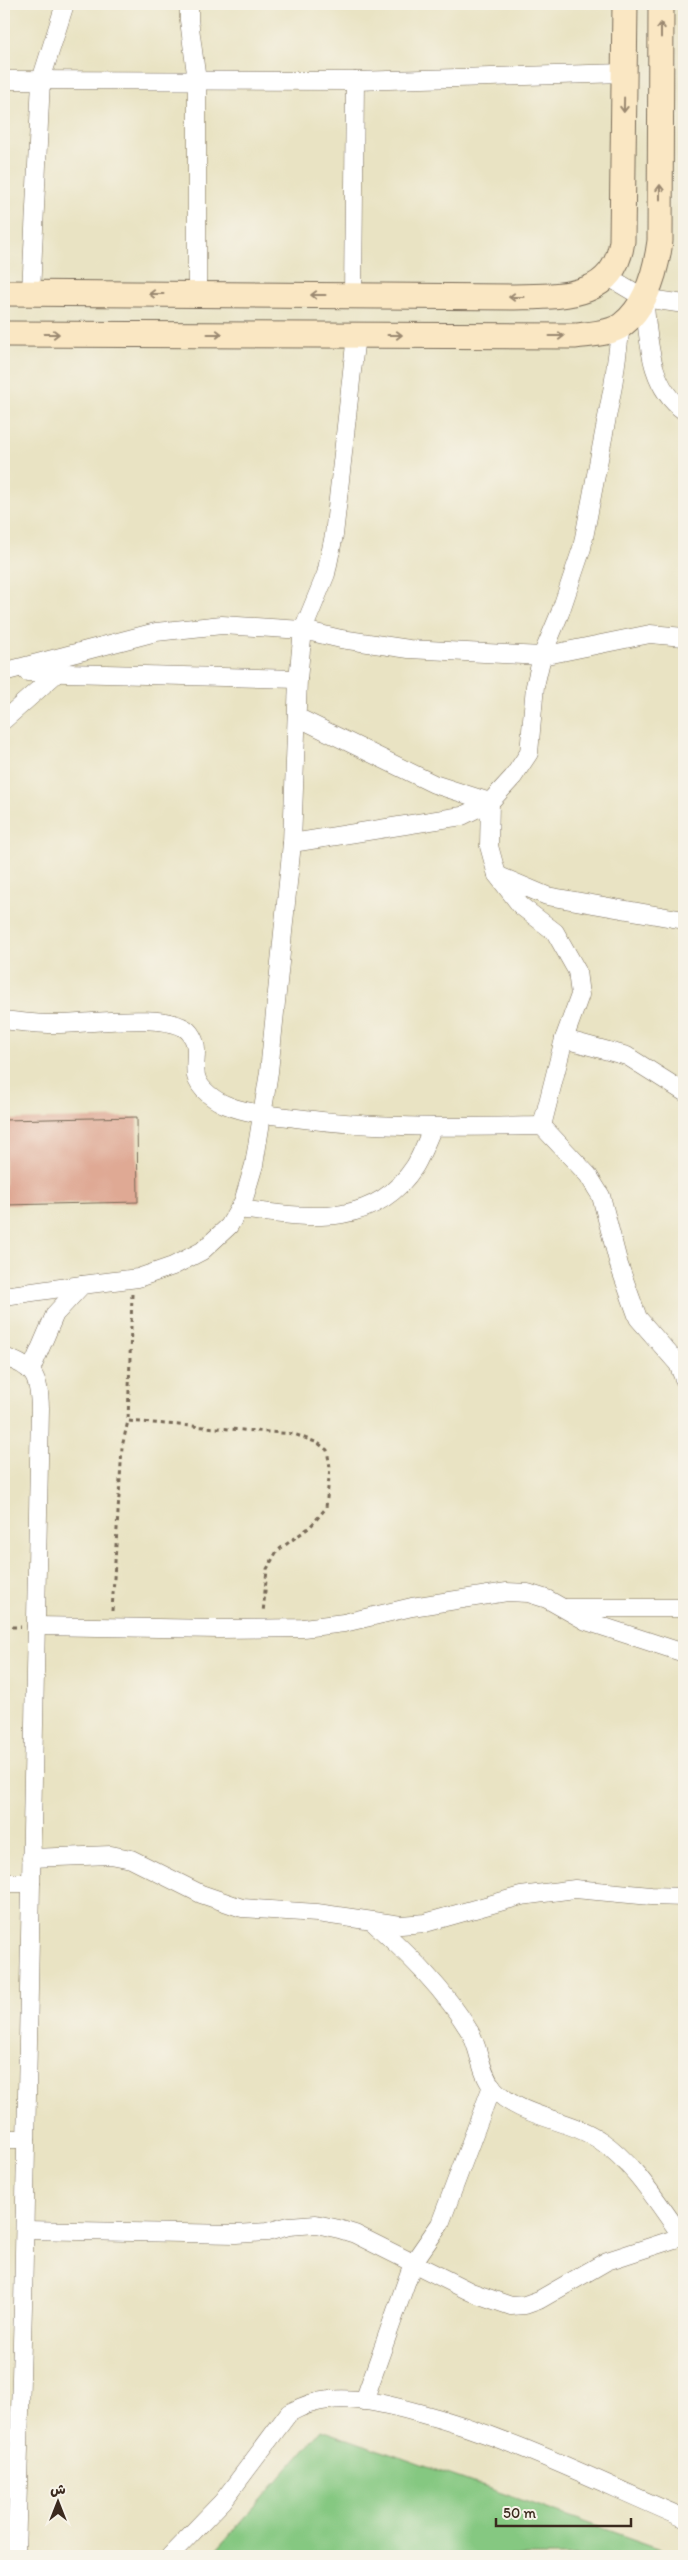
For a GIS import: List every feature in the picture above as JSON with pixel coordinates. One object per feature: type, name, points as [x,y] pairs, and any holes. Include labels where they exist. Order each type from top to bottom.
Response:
[{"type":"street","points":[[32,293],[41,80],[65,4]]},
{"type":"street","points":[[189,4],[189,20],[197,81],[197,294]]},
{"type":"street","points":[[4,293],[548,296],[574,294],[597,286],[614,270],[620,257],[622,241],[625,4]]},
{"type":"street","points":[[4,334],[576,336],[604,332],[621,326],[644,298],[658,258],[660,241],[661,4]]},
{"type":"street","points":[[4,80],[355,81],[624,73]]},
{"type":"street","points":[[353,296],[355,81]]},
{"type":"street","points":[[607,276],[644,298],[684,304]]},
{"type":"street","points":[[644,298],[652,366],[674,404],[684,411]]},
{"type":"street","points":[[292,843],[462,816],[490,802],[513,777],[529,753],[535,686],[542,656],[560,613],[582,548],[613,386],[621,326]]},
{"type":"street","points":[[4,1296],[132,1279],[173,1266],[202,1251],[229,1226],[239,1209],[254,1165],[269,1072],[292,843],[298,679],[303,630],[326,574],[334,535],[356,335]]},
{"type":"street","points":[[5,671],[156,632],[222,625],[303,630],[341,639],[409,649],[542,656],[650,634],[684,637]]},
{"type":"street","points":[[5,671],[298,679]]},
{"type":"street","points":[[4,720],[57,673]]},
{"type":"street","points":[[297,717],[434,784],[490,802]]},
{"type":"street","points":[[490,802],[490,846],[496,874],[521,906],[555,932],[577,971],[580,995],[564,1039],[542,1126]]},
{"type":"street","points":[[496,874],[547,896],[684,920]]},
{"type":"street","points":[[4,1020],[54,1024],[144,1020],[171,1023],[189,1031],[197,1046],[196,1078],[209,1095],[229,1106],[262,1114],[346,1124],[432,1128],[542,1126],[588,1175],[601,1196],[619,1265],[638,1318],[678,1364],[684,1378]]},
{"type":"street","points":[[564,1039],[626,1056],[684,1092]]},
{"type":"street","points":[[239,1209],[296,1216],[336,1217],[370,1206],[392,1192],[414,1166],[432,1128]]},
{"type":"street","points":[[31,1370],[55,1314],[82,1285]]},
{"type":"street","points":[[4,1357],[18,1362],[31,1370],[38,1380],[40,1408],[25,2230],[16,2556]]},
{"type":"street","points":[[36,1626],[303,1628],[344,1623],[412,1607],[507,1592],[528,1593],[548,1599],[586,1621],[684,1653]]},
{"type":"street","points":[[565,1608],[684,1608]]},
{"type":"street","points":[[31,1858],[111,1855],[131,1859],[201,1894],[242,1908],[317,1912],[373,1922],[401,1924],[425,1923],[521,1896],[575,1888],[651,1896],[684,1897]]},
{"type":"street","points":[[4,1884],[31,1884]]},
{"type":"street","points":[[25,2230],[236,2234],[267,2232],[289,2226],[316,2224],[355,2234],[491,2301],[511,2306],[525,2305],[538,2300],[607,2261],[683,2236],[625,2162],[602,2141],[573,2126],[516,2106],[492,2086],[483,2068],[476,2041],[459,2014],[432,1980],[373,1922]]},
{"type":"street","points":[[364,2401],[413,2263],[440,2224],[492,2086]]},
{"type":"street","points":[[4,2139],[26,2139]]},
{"type":"street","points":[[170,2556],[223,2501],[290,2413],[305,2404],[328,2400],[364,2401],[438,2418],[495,2436],[684,2518]]},
{"type":"path","points":[[110,1628],[122,1447],[128,1420],[132,1279]]},
{"type":"path","points":[[128,1420],[294,1434],[318,1443],[326,1450],[330,1467],[326,1508],[310,1527],[277,1551],[267,1568],[262,1628]]},
{"type":"green space","points":[[322,2430],[681,2556],[211,2556]]},
{"type":"building","points":[[137,1117],[138,1202],[5,1205],[4,1120]]}]
